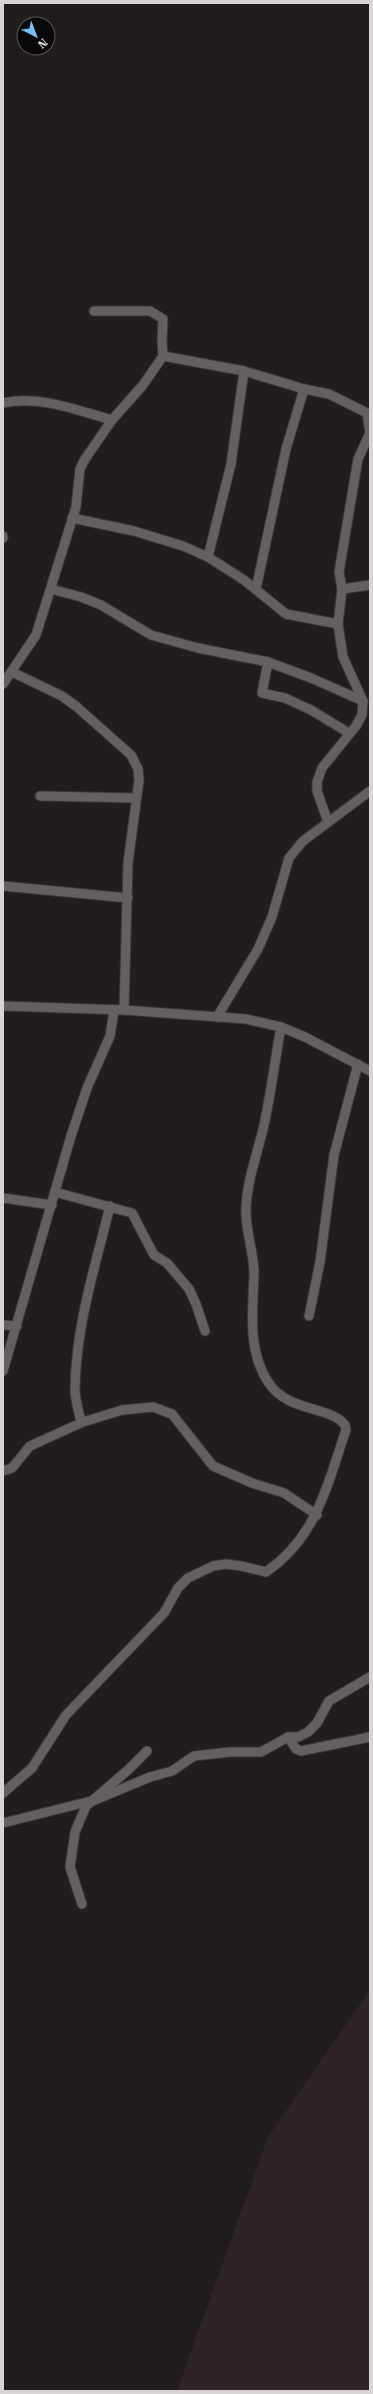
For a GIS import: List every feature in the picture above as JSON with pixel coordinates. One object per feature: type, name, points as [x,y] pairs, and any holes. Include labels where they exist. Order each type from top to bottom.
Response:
[{"type":"street","points":[[3,684],[36,635],[72,518],[80,469],[85,459],[112,420],[144,385],[163,356],[163,319],[150,311],[94,311]]},
{"type":"street","points":[[163,356],[244,371],[304,389],[329,394],[367,413],[370,433],[358,459],[339,572],[342,589],[338,624],[343,657],[363,701],[362,715],[322,768],[317,782],[317,791],[328,822]]},
{"type":"street","points":[[208,558],[231,464],[244,371]]},
{"type":"street","points":[[256,589],[286,449],[304,389]]},
{"type":"street","points":[[3,403],[25,400],[53,404],[112,420]]},
{"type":"street","points":[[72,518],[159,538],[208,558],[256,589],[263,597],[286,614],[338,624]]},
{"type":"street","points":[[342,589],[370,585]]},
{"type":"street","points":[[51,589],[81,597],[101,605],[152,635],[198,648],[268,662],[311,678],[363,701]]},
{"type":"street","points":[[268,662],[262,693],[285,698],[311,710],[349,734]]},
{"type":"street","points":[[12,672],[62,696],[132,755],[138,769],[139,780],[128,863],[124,1010]]},
{"type":"street","points":[[217,1017],[258,950],[272,917],[289,858],[303,841],[370,791]]},
{"type":"street","points":[[40,796],[136,798]]},
{"type":"street","points":[[3,886],[128,898]]},
{"type":"street","points":[[3,1006],[114,1011],[124,1010],[246,1019],[281,1027],[305,1036],[370,1071]]},
{"type":"street","points":[[3,1371],[87,1088],[110,1036],[114,1011]]},
{"type":"street","points":[[3,1793],[32,1768],[66,1715],[164,1613],[178,1588],[188,1578],[213,1566],[226,1564],[266,1572],[303,1539],[317,1515],[346,1430],[345,1425],[329,1415],[308,1409],[279,1395],[268,1383],[258,1362],[253,1345],[254,1266],[246,1231],[246,1207],[264,1125],[281,1027]]},
{"type":"street","points":[[309,1316],[320,1262],[334,1155],[358,1064]]},
{"type":"street","points":[[55,1192],[132,1213],[137,1219],[154,1255],[167,1263],[189,1289],[196,1304],[204,1331]]},
{"type":"street","points":[[3,1198],[52,1205]]},
{"type":"street","points":[[81,1422],[75,1394],[80,1339],[86,1303],[110,1206]]},
{"type":"street","points":[[3,1325],[17,1326]]},
{"type":"street","points":[[3,1471],[12,1468],[30,1446],[81,1422],[122,1410],[153,1407],[172,1414],[207,1456],[213,1466],[284,1493],[317,1515]]},
{"type":"street","points":[[3,1823],[95,1800],[150,1777],[172,1770],[194,1756],[230,1752],[261,1752],[288,1737],[298,1737],[308,1732],[317,1723],[329,1701],[370,1678]]},
{"type":"street","points":[[288,1737],[296,1749],[301,1751],[370,1737]]},
{"type":"street","points":[[82,1904],[71,1873],[75,1832],[86,1806],[95,1800],[147,1751]]},
{"type":"shaded area","points":[[370,1990],[370,2391],[177,2391],[268,2137]]}]
